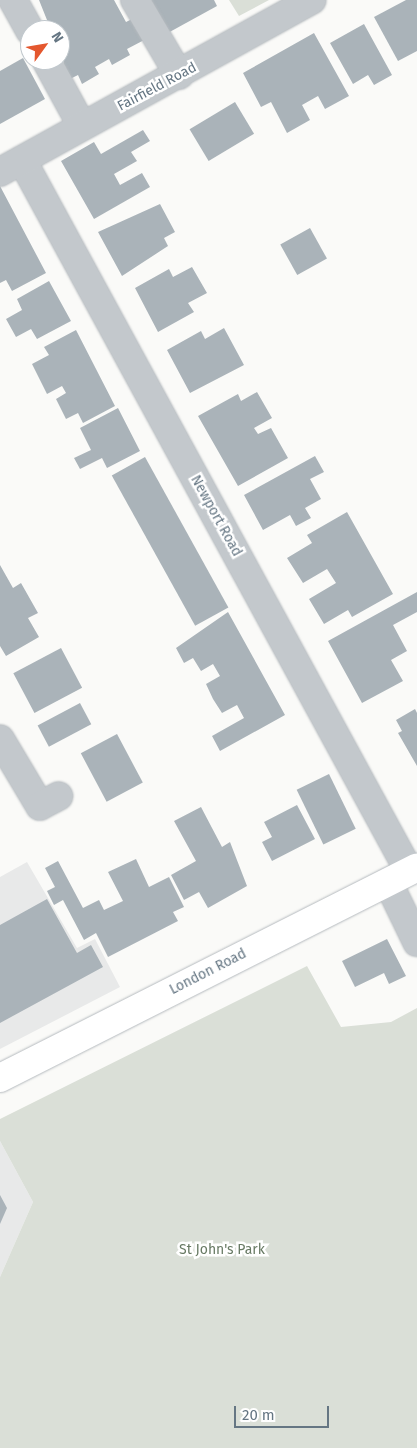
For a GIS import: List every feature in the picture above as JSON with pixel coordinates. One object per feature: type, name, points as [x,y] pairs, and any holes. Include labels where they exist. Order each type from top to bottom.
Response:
[{"type":"main road","name":"London Road","points":[[0,1078],[405,873]]},
{"type":"street","points":[[13,0],[24,20]]},
{"type":"street","points":[[135,0],[178,76]]},
{"type":"street","name":"Fairfield Road","points":[[11,166],[82,126],[178,76],[312,0]]},
{"type":"street","points":[[51,70],[82,126]]},
{"type":"street","name":"Newport Road","points":[[11,166],[405,873],[417,942]]},
{"type":"street","points":[[0,739],[40,806],[59,796]]},
{"type":"shaded area","points":[[27,862],[77,948],[95,939],[120,987],[0,1049],[0,877]]},
{"type":"shaded area","points":[[0,1141],[33,1202],[0,1277]]},
{"type":"green space","points":[[229,0],[269,0],[239,16]]},
{"type":"green space","name":"St John's Park","points":[[307,966],[341,1027],[391,1022],[417,1008],[417,1448],[0,1448],[0,1277],[33,1202],[0,1141],[0,1119]]},
{"type":"building","points":[[39,0],[114,0],[126,22],[136,17],[148,38],[127,49],[130,55],[112,65],[109,59],[95,67],[99,74],[82,84],[78,75],[66,81],[65,70],[70,70],[70,20],[47,20]]},
{"type":"building","points":[[148,0],[214,0],[217,6],[166,34]]},
{"type":"building","points":[[406,0],[417,0],[417,51],[398,61],[374,17]]},
{"type":"building","points":[[364,24],[392,75],[374,85],[368,75],[353,84],[330,43]]},
{"type":"building","points":[[314,33],[349,96],[325,109],[318,96],[302,105],[310,120],[287,133],[271,102],[261,107],[243,73]]},
{"type":"building","points":[[20,60],[20,70],[29,70],[45,99],[0,124],[0,71]]},
{"type":"building","points":[[235,102],[254,134],[209,161],[190,129]]},
{"type":"building","points":[[143,130],[150,141],[131,152],[137,161],[114,174],[120,185],[142,173],[150,187],[94,219],[61,161],[94,142],[101,154]]},
{"type":"building","points":[[0,186],[46,273],[12,291],[6,280],[0,283]]},
{"type":"building","points":[[160,204],[175,232],[164,238],[168,246],[122,276],[98,232]]},
{"type":"building","points":[[310,228],[327,259],[297,275],[280,244]]},
{"type":"building","points":[[192,267],[207,293],[188,303],[194,312],[158,332],[135,288],[169,269],[173,277]]},
{"type":"building","points":[[49,281],[71,321],[37,339],[31,329],[16,337],[6,319],[22,310],[17,299]]},
{"type":"building","points":[[224,328],[244,365],[190,393],[167,350],[201,331],[205,339]]},
{"type":"building","points":[[76,330],[115,406],[83,423],[78,413],[66,419],[56,399],[66,393],[62,386],[47,394],[32,364],[49,355],[44,347]]},
{"type":"building","points":[[257,392],[272,418],[254,428],[258,434],[271,428],[288,458],[238,486],[198,416],[238,394],[241,401]]},
{"type":"building","points":[[118,408],[140,451],[107,468],[102,458],[80,469],[74,458],[91,450],[80,428]]},
{"type":"building","points":[[315,456],[324,472],[310,479],[321,499],[305,508],[311,518],[296,526],[290,515],[263,530],[244,495]]},
{"type":"building","points":[[145,457],[228,607],[195,626],[112,475]]},
{"type":"building","points":[[347,512],[393,594],[352,617],[348,610],[324,624],[309,599],[336,583],[327,569],[303,583],[287,558],[312,543],[307,535]]},
{"type":"building","points":[[0,565],[13,588],[21,583],[38,613],[28,618],[39,637],[6,656],[0,646]]},
{"type":"building","points":[[417,592],[417,612],[393,625],[407,651],[391,660],[403,681],[362,703],[328,641]]},
{"type":"building","points":[[228,612],[285,715],[220,751],[212,736],[244,718],[237,705],[222,713],[213,699],[206,684],[220,676],[213,664],[201,671],[193,658],[184,663],[176,648]]},
{"type":"building","points":[[61,648],[82,688],[34,713],[13,673]]},
{"type":"building","points":[[80,703],[91,724],[49,747],[38,726]]},
{"type":"building","points":[[415,709],[417,713],[417,766],[398,733],[402,731],[396,720]]},
{"type":"building","points":[[117,734],[143,783],[107,802],[81,753]]},
{"type":"building","points":[[329,774],[356,829],[323,845],[297,790]]},
{"type":"building","points":[[297,805],[315,839],[272,861],[262,842],[272,837],[264,822]]},
{"type":"building","points":[[201,807],[222,847],[230,842],[247,886],[208,908],[199,892],[184,900],[171,875],[196,861],[174,821]]},
{"type":"building","points":[[136,859],[149,887],[169,877],[184,907],[173,912],[178,921],[108,957],[96,933],[84,940],[63,900],[54,905],[47,891],[55,887],[45,868],[58,861],[83,908],[99,900],[104,910],[123,901],[108,872]]},
{"type":"building","points":[[47,899],[77,953],[91,945],[103,967],[0,1023],[0,925]]},
{"type":"building","points":[[387,939],[406,976],[389,984],[384,973],[355,987],[342,961]]},
{"type":"building","points":[[0,1195],[7,1208],[0,1224]]}]
